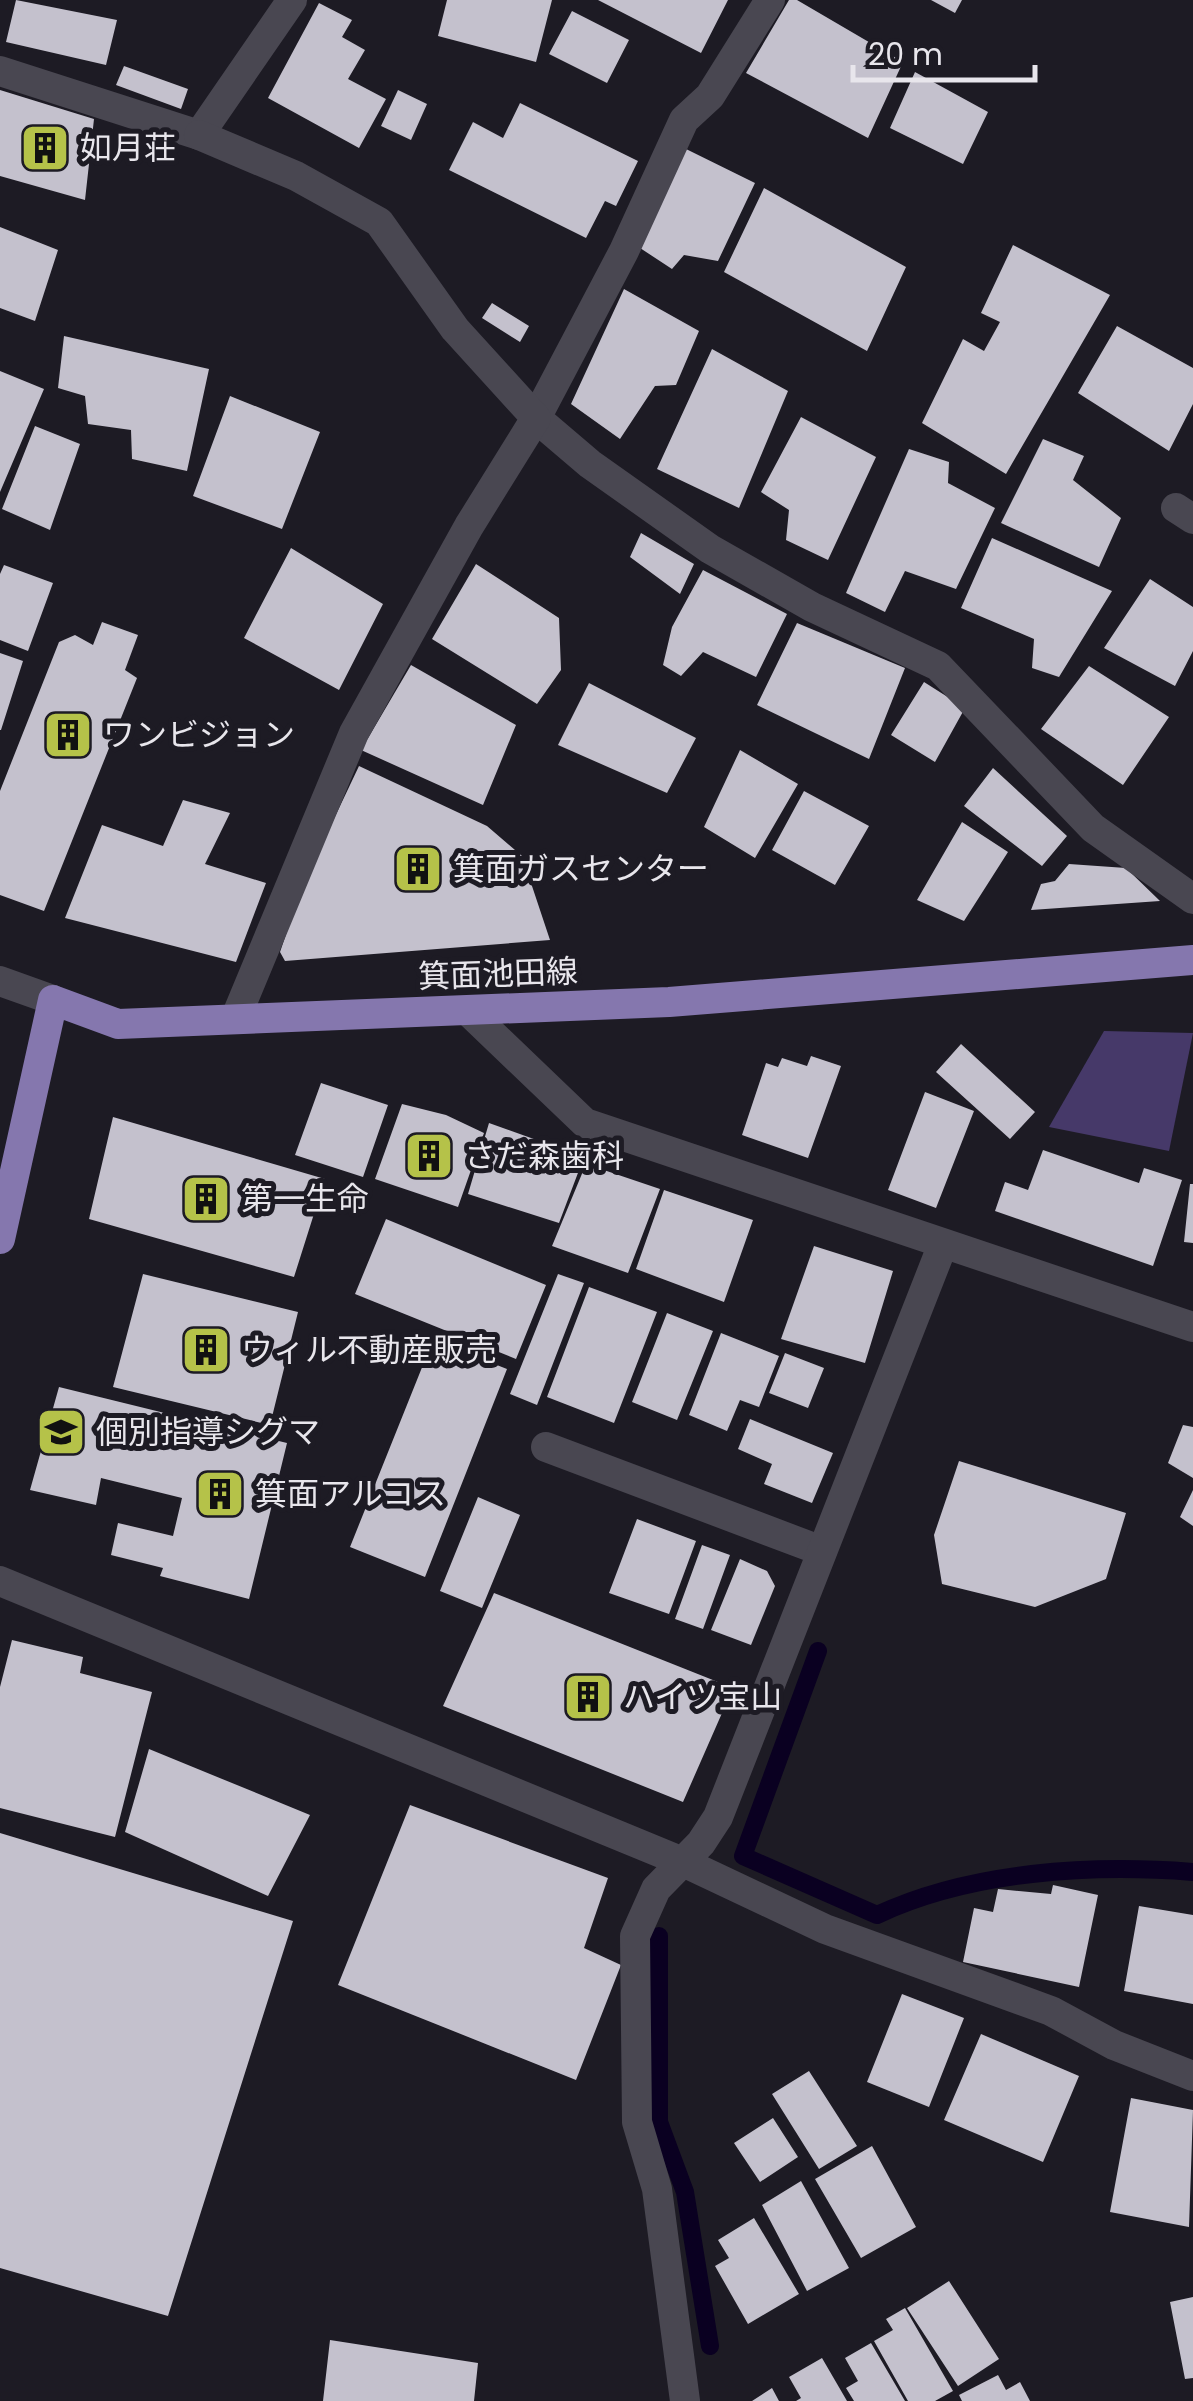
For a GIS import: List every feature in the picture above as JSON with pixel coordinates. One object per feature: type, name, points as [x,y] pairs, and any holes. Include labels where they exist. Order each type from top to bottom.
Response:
[{"type":"main road","name":"箕面池田線","points":[[53,1000],[118,1024],[670,1002],[1193,960]]},
{"type":"main road","points":[[0,1239],[53,1000]]},
{"type":"street","points":[[198,135],[292,0]]},
{"type":"street","points":[[236,1017],[354,734],[469,526],[536,418],[624,252],[684,120],[710,96],[770,0]]},
{"type":"street","points":[[0,71],[198,135],[296,176],[378,222],[456,329],[536,418],[590,464],[710,548],[812,606],[938,666],[1093,828],[1193,898]]},
{"type":"street","points":[[0,981],[53,1000]]},
{"type":"street","points":[[468,1011],[585,1123],[1193,1327]]},
{"type":"street","points":[[685,2401],[658,2188],[637,2122],[634,1936],[656,1888],[718,1817],[942,1244]]},
{"type":"street","points":[[546,1447],[822,1551]]},
{"type":"street","points":[[0,1581],[682,1862],[825,1929],[1051,2011],[1114,2045],[1193,2076]]},
{"type":"shaded area","points":[[1104,1031],[1193,1033],[1169,1151],[1049,1127]]},
{"type":"building","points":[[16,0],[117,20],[106,65],[6,42]]},
{"type":"building","points":[[447,0],[552,0],[536,62],[438,36]]},
{"type":"building","points":[[598,0],[728,0],[701,53]]},
{"type":"building","points":[[789,0],[797,0],[903,62],[868,138],[746,73]]},
{"type":"building","points":[[931,0],[962,0],[955,13]]},
{"type":"building","points":[[319,3],[352,20],[342,37],[365,50],[348,79],[386,99],[359,148],[268,98]]},
{"type":"building","points":[[572,11],[629,40],[607,83],[549,54]]},
{"type":"building","points":[[124,66],[188,89],[181,109],[116,85]]},
{"type":"building","points":[[915,72],[988,112],[963,164],[890,128]]},
{"type":"building","name":"如月荘","points":[[0,90],[94,119],[85,200],[0,176]]},
{"type":"building","points":[[398,90],[427,104],[411,140],[381,126]]},
{"type":"building","points":[[520,103],[638,161],[616,206],[605,201],[586,238],[449,170],[473,122],[503,138]]},
{"type":"building","points":[[684,148],[755,183],[718,261],[684,255],[672,269],[637,246]]},
{"type":"building","points":[[764,188],[906,267],[867,351],[724,272]]},
{"type":"building","points":[[0,227],[58,250],[35,321],[0,308]]},
{"type":"building","points":[[1013,245],[1110,295],[1006,474],[922,423],[963,339],[984,351],[1000,322],[981,313]]},
{"type":"building","points":[[624,289],[699,331],[676,385],[655,386],[620,439],[571,404]]},
{"type":"building","points":[[492,303],[529,326],[520,342],[482,318]]},
{"type":"building","points":[[1117,326],[1193,368],[1193,404],[1169,451],[1078,393]]},
{"type":"building","points":[[64,336],[209,369],[187,471],[132,459],[131,430],[88,424],[85,396],[58,388]]},
{"type":"building","points":[[712,349],[788,391],[739,508],[657,469]]},
{"type":"building","points":[[0,371],[44,389],[0,492]]},
{"type":"building","points":[[230,396],[320,432],[282,529],[193,496]]},
{"type":"building","points":[[801,417],[876,457],[828,560],[786,540],[789,510],[761,492]]},
{"type":"building","points":[[35,426],[80,444],[50,530],[2,509]]},
{"type":"building","points":[[1043,439],[1084,456],[1073,480],[1121,518],[1099,567],[1001,523]]},
{"type":"building","points":[[909,449],[949,462],[948,483],[995,508],[956,589],[905,571],[885,612],[846,593]]},
{"type":"building","points":[[641,533],[694,564],[680,594],[630,557]]},
{"type":"building","points":[[992,538],[1112,591],[1059,677],[1032,668],[1034,639],[961,608]]},
{"type":"building","points":[[291,548],[383,604],[339,690],[244,638]]},
{"type":"building","points":[[476,564],[559,618],[561,670],[537,704],[432,639]]},
{"type":"building","points":[[4,565],[53,583],[28,651],[0,640],[0,574]]},
{"type":"building","points":[[703,570],[787,614],[756,677],[703,652],[681,676],[663,665],[672,627]]},
{"type":"building","points":[[1150,579],[1193,607],[1193,651],[1175,686],[1104,648]]},
{"type":"building","name":"ワンビジョン","points":[[102,622],[138,635],[125,670],[137,678],[44,911],[0,895],[0,791],[59,642],[75,635],[93,645]]},
{"type":"building","points":[[797,623],[905,668],[869,759],[757,705]]},
{"type":"building","points":[[0,653],[23,661],[1,730],[0,730]]},
{"type":"building","points":[[411,665],[516,725],[483,805],[361,750]]},
{"type":"building","points":[[1089,666],[1169,717],[1123,785],[1041,729]]},
{"type":"building","points":[[924,682],[965,708],[935,762],[891,735]]},
{"type":"building","points":[[589,683],[696,738],[667,793],[558,745]]},
{"type":"building","points":[[740,750],[798,784],[755,858],[704,827]]},
{"type":"building","name":"箕面ガスセンター","points":[[359,766],[487,826],[522,856],[550,940],[285,961],[280,952],[304,882]]},
{"type":"building","points":[[993,768],[1067,836],[1042,866],[964,806]]},
{"type":"building","points":[[804,791],[869,826],[835,885],[772,850]]},
{"type":"building","points":[[183,800],[230,813],[205,864],[266,883],[236,962],[65,918],[102,825],[163,846]]},
{"type":"building","points":[[962,822],[1008,852],[964,921],[917,900]]},
{"type":"building","points":[[1069,864],[1126,868],[1160,901],[1031,910],[1041,884],[1055,881]]},
{"type":"building","points":[[961,1044],[1035,1112],[1010,1139],[936,1072]]},
{"type":"building","points":[[811,1056],[841,1066],[808,1158],[742,1135],[766,1063],[778,1067],[782,1058],[807,1066]]},
{"type":"building","points":[[321,1083],[388,1105],[363,1177],[295,1155]]},
{"type":"building","points":[[925,1092],[974,1111],[936,1208],[888,1190]]},
{"type":"building","name":"さだ森歯科","points":[[402,1104],[446,1115],[484,1133],[458,1207],[375,1179]]},
{"type":"building","name":"第一生命","points":[[113,1117],[325,1179],[294,1277],[89,1219]]},
{"type":"building","points":[[489,1123],[584,1157],[559,1223],[468,1194]]},
{"type":"building","points":[[1043,1150],[1139,1183],[1144,1168],[1182,1180],[1153,1266],[995,1211],[1005,1182],[1028,1190]]},
{"type":"building","points":[[586,1164],[660,1189],[628,1273],[552,1246]]},
{"type":"building","points":[[1193,1184],[1193,1243],[1184,1242]]},
{"type":"building","points":[[664,1190],[753,1220],[724,1302],[636,1269]]},
{"type":"building","points":[[386,1219],[546,1285],[516,1359],[355,1294]]},
{"type":"building","points":[[814,1246],[893,1271],[865,1363],[781,1339]]},
{"type":"building","name":"ウィル不動産販売","points":[[143,1274],[298,1312],[270,1425],[113,1387]]},
{"type":"building","points":[[558,1274],[584,1283],[537,1405],[510,1394]]},
{"type":"building","points":[[589,1287],[657,1312],[614,1423],[547,1397]]},
{"type":"building","points":[[667,1313],[713,1331],[677,1420],[632,1402]]},
{"type":"building","points":[[721,1333],[779,1356],[759,1407],[740,1400],[727,1431],[689,1415]]},
{"type":"building","points":[[433,1340],[507,1369],[425,1577],[350,1547]]},
{"type":"building","points":[[785,1353],[824,1368],[808,1408],[769,1393]]},
{"type":"building","name":"箕面アルコス","points":[[59,1387],[287,1443],[249,1599],[160,1576],[163,1568],[111,1555],[118,1523],[173,1536],[182,1498],[101,1478],[96,1505],[30,1490]]},
{"type":"building","points":[[750,1419],[833,1453],[812,1503],[764,1484],[772,1464],[738,1449]]},
{"type":"building","points":[[1183,1425],[1193,1427],[1193,1478],[1168,1463]]},
{"type":"building","points":[[959,1461],[1126,1513],[1106,1579],[1035,1607],[942,1584],[934,1535]]},
{"type":"building","points":[[1193,1490],[1193,1526],[1180,1517]]},
{"type":"building","points":[[478,1497],[520,1515],[482,1608],[440,1591]]},
{"type":"building","points":[[637,1519],[696,1541],[669,1614],[609,1593]]},
{"type":"building","points":[[702,1545],[730,1555],[703,1629],[675,1619]]},
{"type":"building","points":[[740,1559],[767,1571],[775,1586],[751,1645],[711,1630]]},
{"type":"building","name":"ハイツ宝山","points":[[494,1593],[733,1688],[683,1802],[443,1706]]},
{"type":"building","points":[[12,1640],[83,1657],[80,1673],[152,1692],[115,1837],[0,1808],[0,1687]]},
{"type":"building","points":[[149,1749],[310,1815],[268,1896],[125,1832]]},
{"type":"building","points":[[410,1805],[608,1878],[584,1948],[621,1965],[576,2080],[338,1985]]},
{"type":"building","points":[[0,1833],[293,1921],[168,2316],[0,2268]]},
{"type":"building","points":[[1053,1885],[1098,1895],[1079,1987],[963,1962],[974,1908],[993,1912],[998,1889],[1051,1894]]},
{"type":"building","points":[[1139,1906],[1193,1915],[1193,2004],[1124,1991]]},
{"type":"building","points":[[902,1994],[964,2018],[929,2107],[867,2082]]},
{"type":"building","points":[[981,2034],[1079,2076],[1043,2162],[944,2120]]},
{"type":"building","points":[[809,2071],[857,2146],[819,2169],[772,2094]]},
{"type":"building","points":[[1131,2098],[1193,2110],[1189,2227],[1110,2212]]},
{"type":"building","points":[[773,2118],[798,2157],[760,2182],[734,2143]]},
{"type":"building","points":[[872,2146],[916,2227],[861,2258],[815,2179]]},
{"type":"building","points":[[801,2181],[849,2268],[807,2291],[762,2205]]},
{"type":"building","points":[[754,2218],[799,2294],[748,2324],[715,2266],[729,2258],[718,2240]]},
{"type":"building","points":[[949,2281],[999,2359],[958,2386],[907,2308]]},
{"type":"building","points":[[1193,2297],[1193,2378],[1185,2379],[1170,2302]]},
{"type":"building","points":[[905,2308],[953,2391],[935,2401],[908,2401],[874,2341],[893,2330],[886,2319]]},
{"type":"building","points":[[330,2340],[478,2363],[474,2401],[323,2401]]},
{"type":"building","points":[[871,2343],[905,2401],[854,2401],[846,2388],[858,2381],[845,2358]]},
{"type":"building","points":[[822,2358],[847,2401],[796,2401],[801,2398],[789,2377]]},
{"type":"building","points":[[998,2375],[1006,2390],[1020,2382],[1030,2401],[962,2401],[959,2395]]},
{"type":"building","points":[[772,2388],[779,2401],[752,2401]]},
{"type":"waterway","points":[[818,1651],[743,1856],[877,1915],[952,1889],[1032,1874],[1114,1869],[1193,1872]]},
{"type":"waterway","points":[[659,1936],[659,2122],[685,2192],[710,2346]]},
{"type":"place","name":"如月荘","points":[[45,148]]},
{"type":"place","name":"ワンビジョン","points":[[68,735]]},
{"type":"place","name":"箕面ガスセンター","points":[[418,869]]},
{"type":"place","name":"さだ森歯科","points":[[429,1156]]},
{"type":"place","name":"第一生命","points":[[206,1199]]},
{"type":"place","name":"ウィル不動産販売","points":[[206,1350]]},
{"type":"place","name":"個別指導シグマ","points":[[61,1432]]},
{"type":"place","name":"箕面アルコス","points":[[220,1494]]},
{"type":"place","name":"ハイツ宝山","points":[[588,1697]]}]
